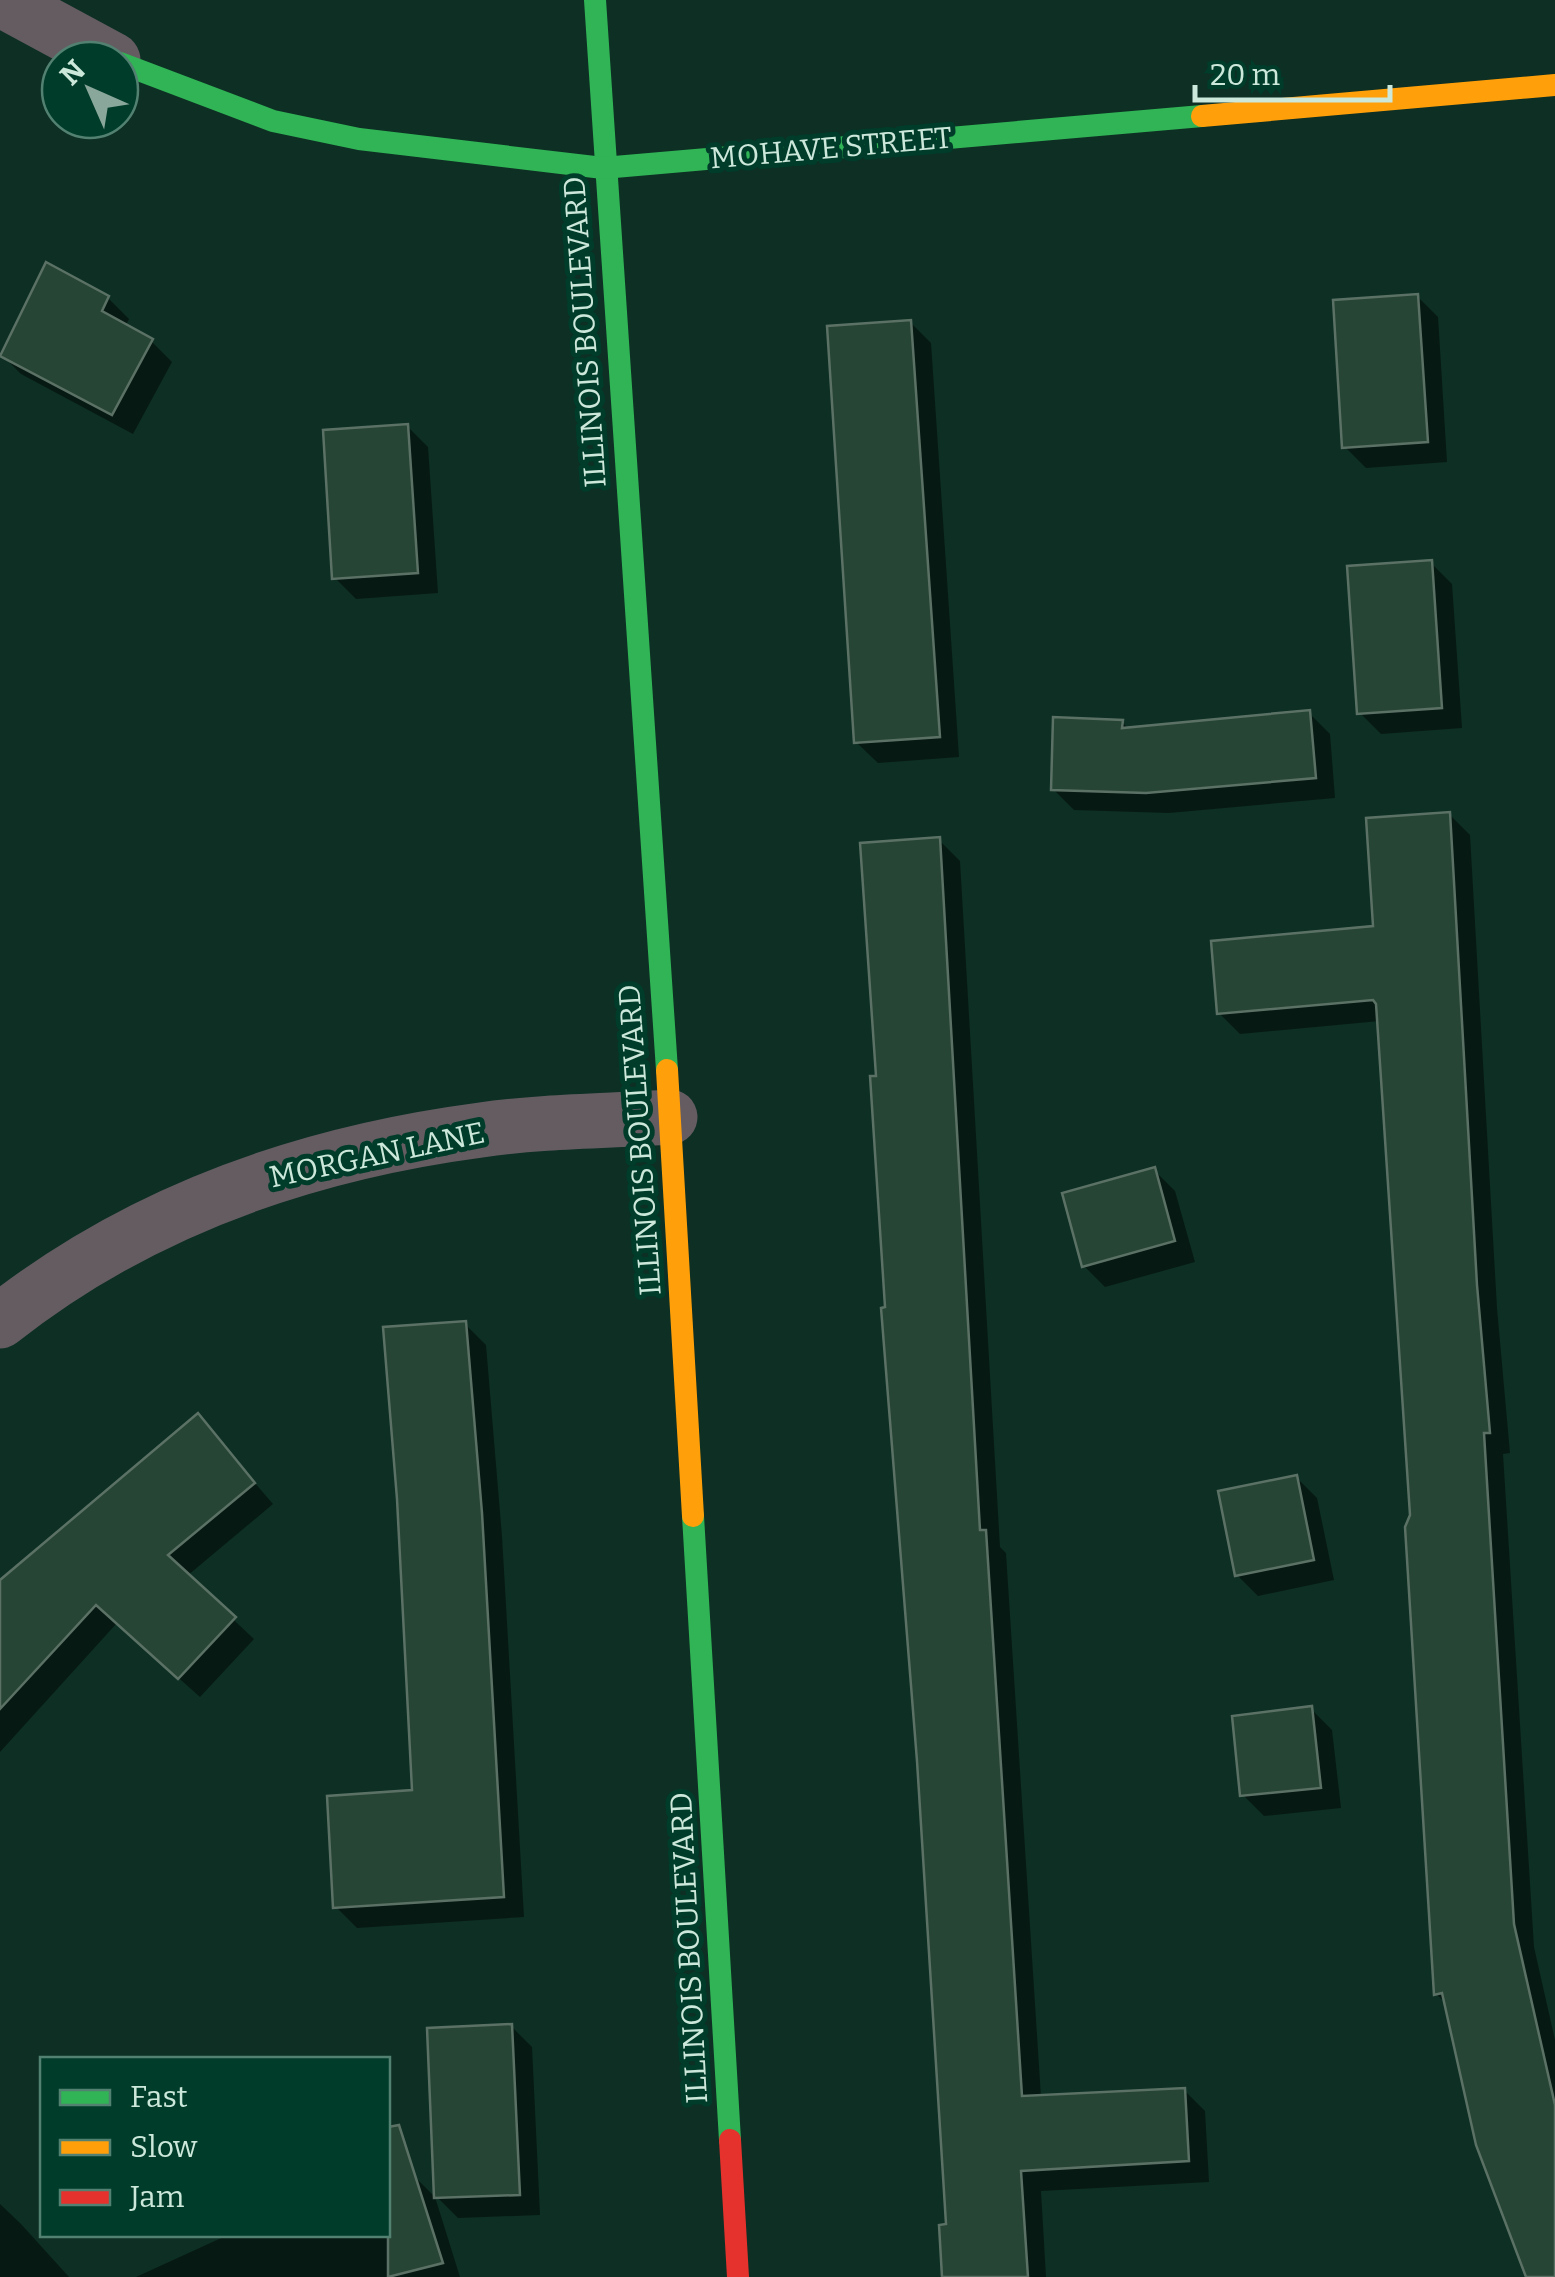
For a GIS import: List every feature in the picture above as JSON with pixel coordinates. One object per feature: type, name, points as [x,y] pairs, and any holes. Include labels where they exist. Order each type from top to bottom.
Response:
[{"type":"street","name":"MOHAVE STREET","points":[[2,0],[76,40]]},
{"type":"street","name":"ILLINOIS BOULEVARD","points":[[595,0],[603,168],[670,1117],[738,2277]]},
{"type":"street","name":"MOHAVE STREET","points":[[140,71],[273,121],[359,139],[603,168],[1555,84]]},
{"type":"street","name":"MORGAN LANE","points":[[0,1320],[34,1293],[117,1242],[206,1198],[272,1176],[344,1155],[483,1129],[670,1117]]},
{"type":"building","points":[[46,262],[109,296],[102,311],[153,339],[112,415],[0,356]]},
{"type":"building","points":[[1418,294],[1428,442],[1342,448],[1333,300]]},
{"type":"building","points":[[911,320],[940,737],[854,743],[827,326]]},
{"type":"building","points":[[408,424],[418,573],[332,579],[323,430]]},
{"type":"building","points":[[1432,560],[1442,708],[1357,714],[1347,566]]},
{"type":"building","points":[[1310,710],[1316,778],[1146,793],[1051,790],[1053,717],[1123,720],[1122,728]]},
{"type":"building","points":[[1450,812],[1477,1285],[1490,1433],[1484,1433],[1514,1924],[1555,2105],[1555,2277],[1526,2277],[1476,2145],[1442,1993],[1434,1995],[1405,1527],[1410,1515],[1376,1004],[1373,1000],[1217,1014],[1211,941],[1373,926],[1366,818]]},
{"type":"building","points":[[940,837],[980,1530],[986,1530],[1022,2096],[1185,2088],[1189,2161],[1021,2171],[1028,2277],[942,2277],[939,2225],[946,2224],[917,1761],[881,1308],[885,1307],[870,1076],[876,1076],[860,843]]},
{"type":"building","points":[[1155,1167],[1175,1241],[1082,1267],[1062,1193]]},
{"type":"building","points":[[466,1321],[482,1513],[504,1897],[333,1908],[327,1796],[412,1790],[397,1499],[383,1327]]},
{"type":"building","points":[[198,1413],[255,1483],[168,1555],[236,1617],[178,1679],[96,1605],[0,1709],[0,1580]]},
{"type":"building","points":[[1297,1475],[1314,1560],[1235,1576],[1218,1491]]},
{"type":"building","points":[[1312,1706],[1321,1788],[1240,1796],[1232,1716]]},
{"type":"building","points":[[512,2024],[520,2195],[434,2198],[427,2028]]},
{"type":"building","points":[[399,2125],[443,2263],[388,2277],[390,2237],[390,2127]]},
{"type":"traffic: fast","points":[[595,0],[667,1070]]},
{"type":"traffic: fast","points":[[140,71],[273,121],[359,139],[603,168],[1202,116]]},
{"type":"traffic: fast","points":[[693,1516],[730,2140]]},
{"type":"traffic: slow","points":[[1202,116],[1555,85]]},
{"type":"traffic: slow","points":[[667,1070],[693,1516]]},
{"type":"traffic: jam","points":[[730,2140],[738,2277]]}]
